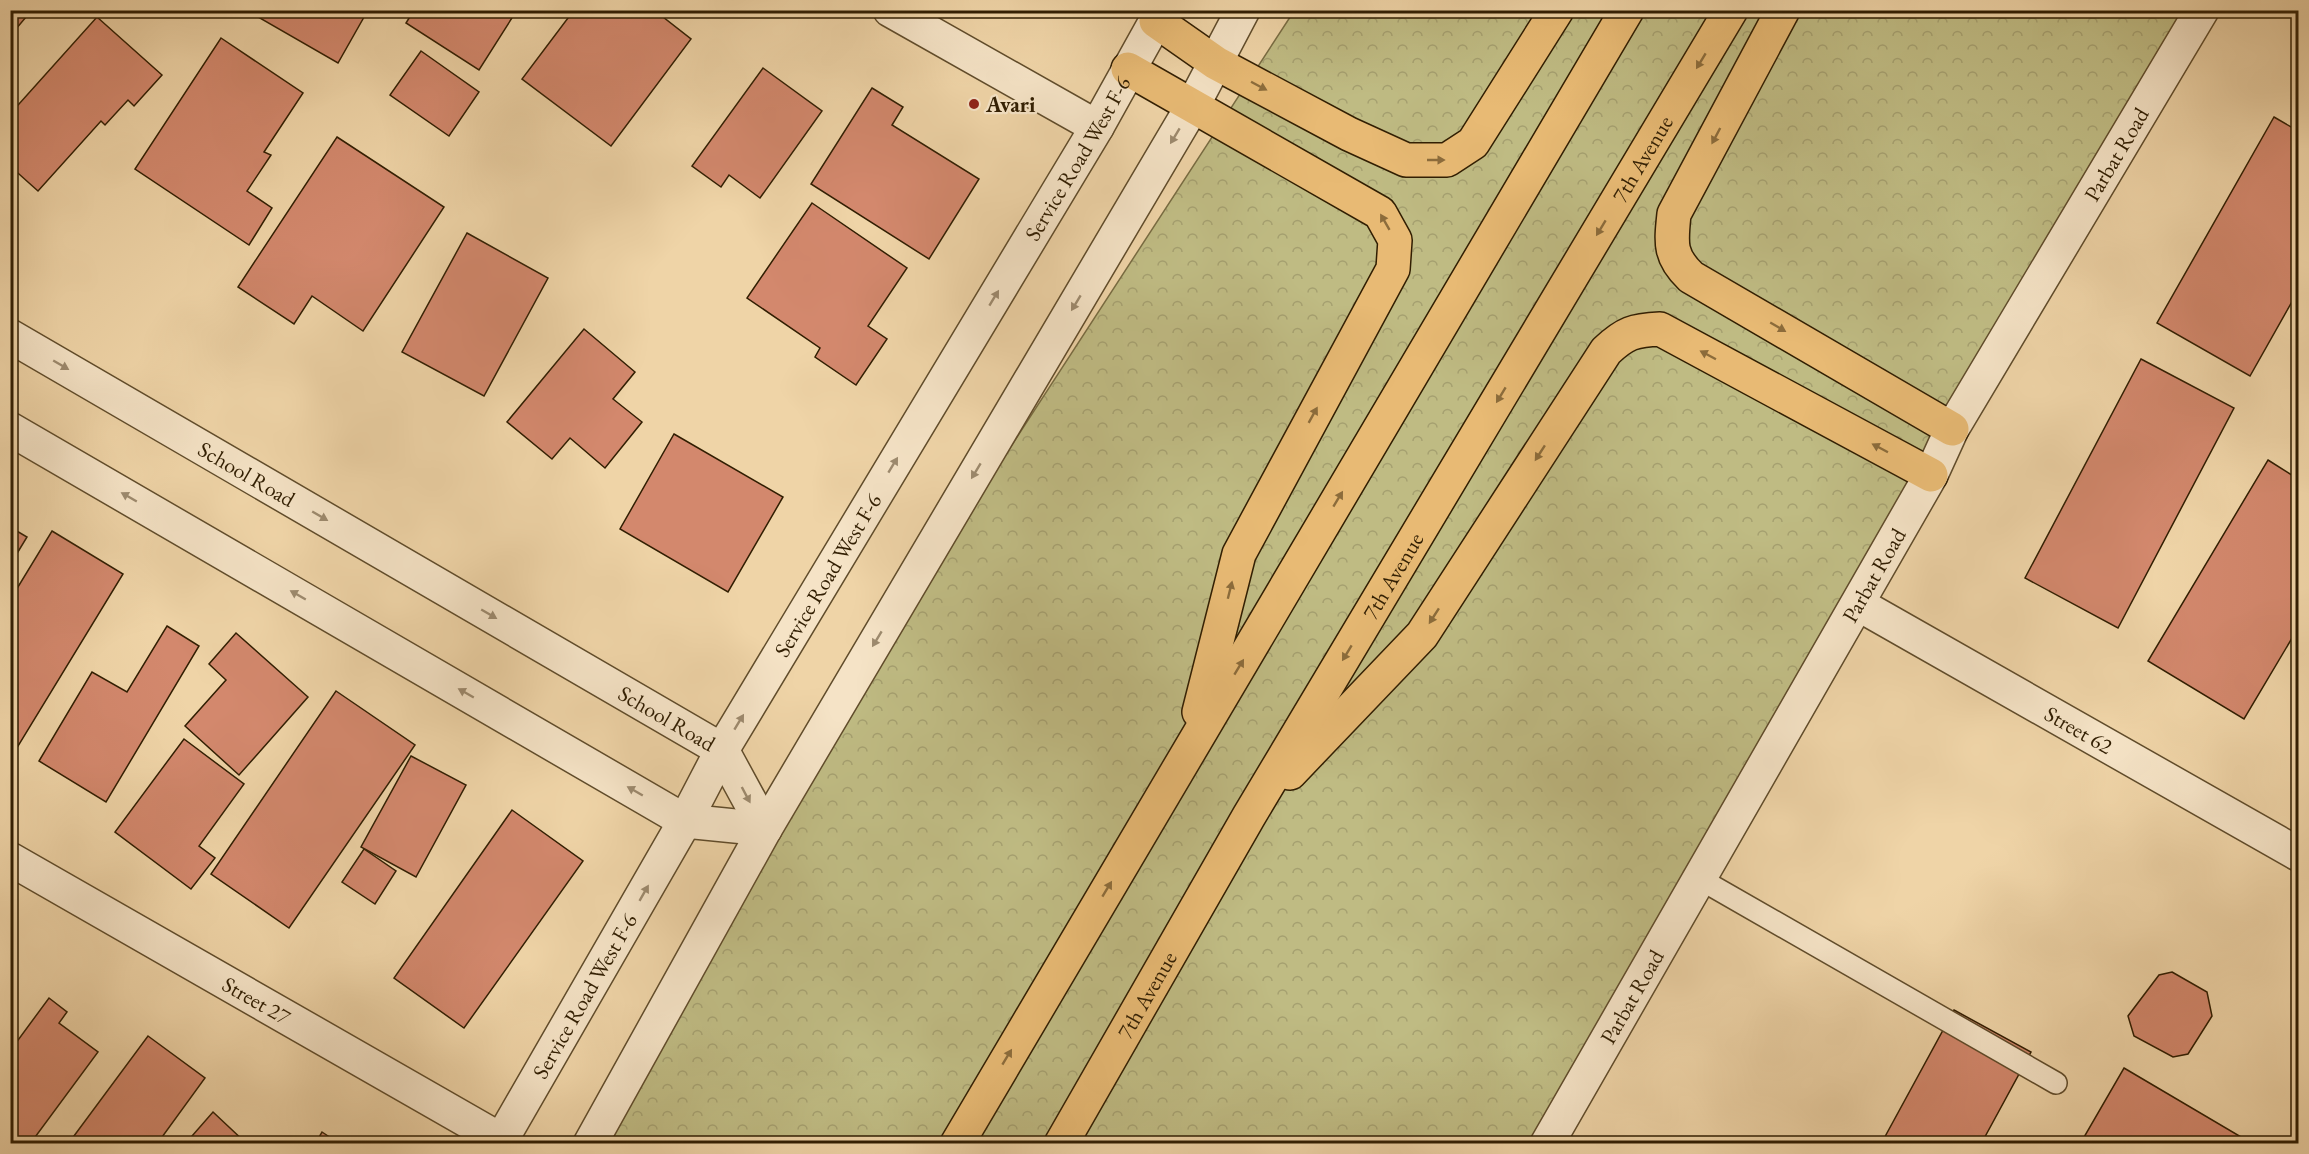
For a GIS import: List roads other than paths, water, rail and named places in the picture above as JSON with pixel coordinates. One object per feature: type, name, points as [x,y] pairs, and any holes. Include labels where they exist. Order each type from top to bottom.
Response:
[{"type":"main road","points":[[1159,16],[1216,63],[1348,134],[1406,159],[1447,160],[1473,143],[1557,10]]},
{"type":"main road","points":[[957,1143],[1627,10]]},
{"type":"main road","name":"7th Avenue","points":[[1061,1143],[1249,816],[1731,10]]},
{"type":"main road","points":[[1783,10],[1674,214],[1671,242],[1678,264],[1691,277],[1952,429]]},
{"type":"main road","points":[[1128,69],[1380,213],[1395,240],[1394,269],[1239,554],[1190,749]]},
{"type":"main road","points":[[1249,816],[1422,635],[1606,351],[1620,339],[1636,330],[1660,329],[1931,475]]},
{"type":"street","points":[[890,10],[1097,126]]},
{"type":"street","points":[[590,1143],[765,829],[1192,107],[1243,10]]},
{"type":"street","name":"Parbat Road","points":[[1547,1143],[1858,604],[1931,475],[1952,429],[2202,10]]},
{"type":"street","name":"Service Road West F-6","points":[[500,1142],[686,821],[722,750],[1097,126],[1159,16]]},
{"type":"street","name":"School Road","points":[[10,336],[722,750],[765,829]]},
{"type":"street","points":[[10,429],[686,821],[765,829]]},
{"type":"street","name":"Street 62","points":[[1858,604],[2298,854]]},
{"type":"street","name":"Street 27","points":[[10,859],[500,1142]]},
{"type":"lane","points":[[1700,879],[2056,1083]]},
{"type":"place","name":"Avari","points":[[974,104]]}]
